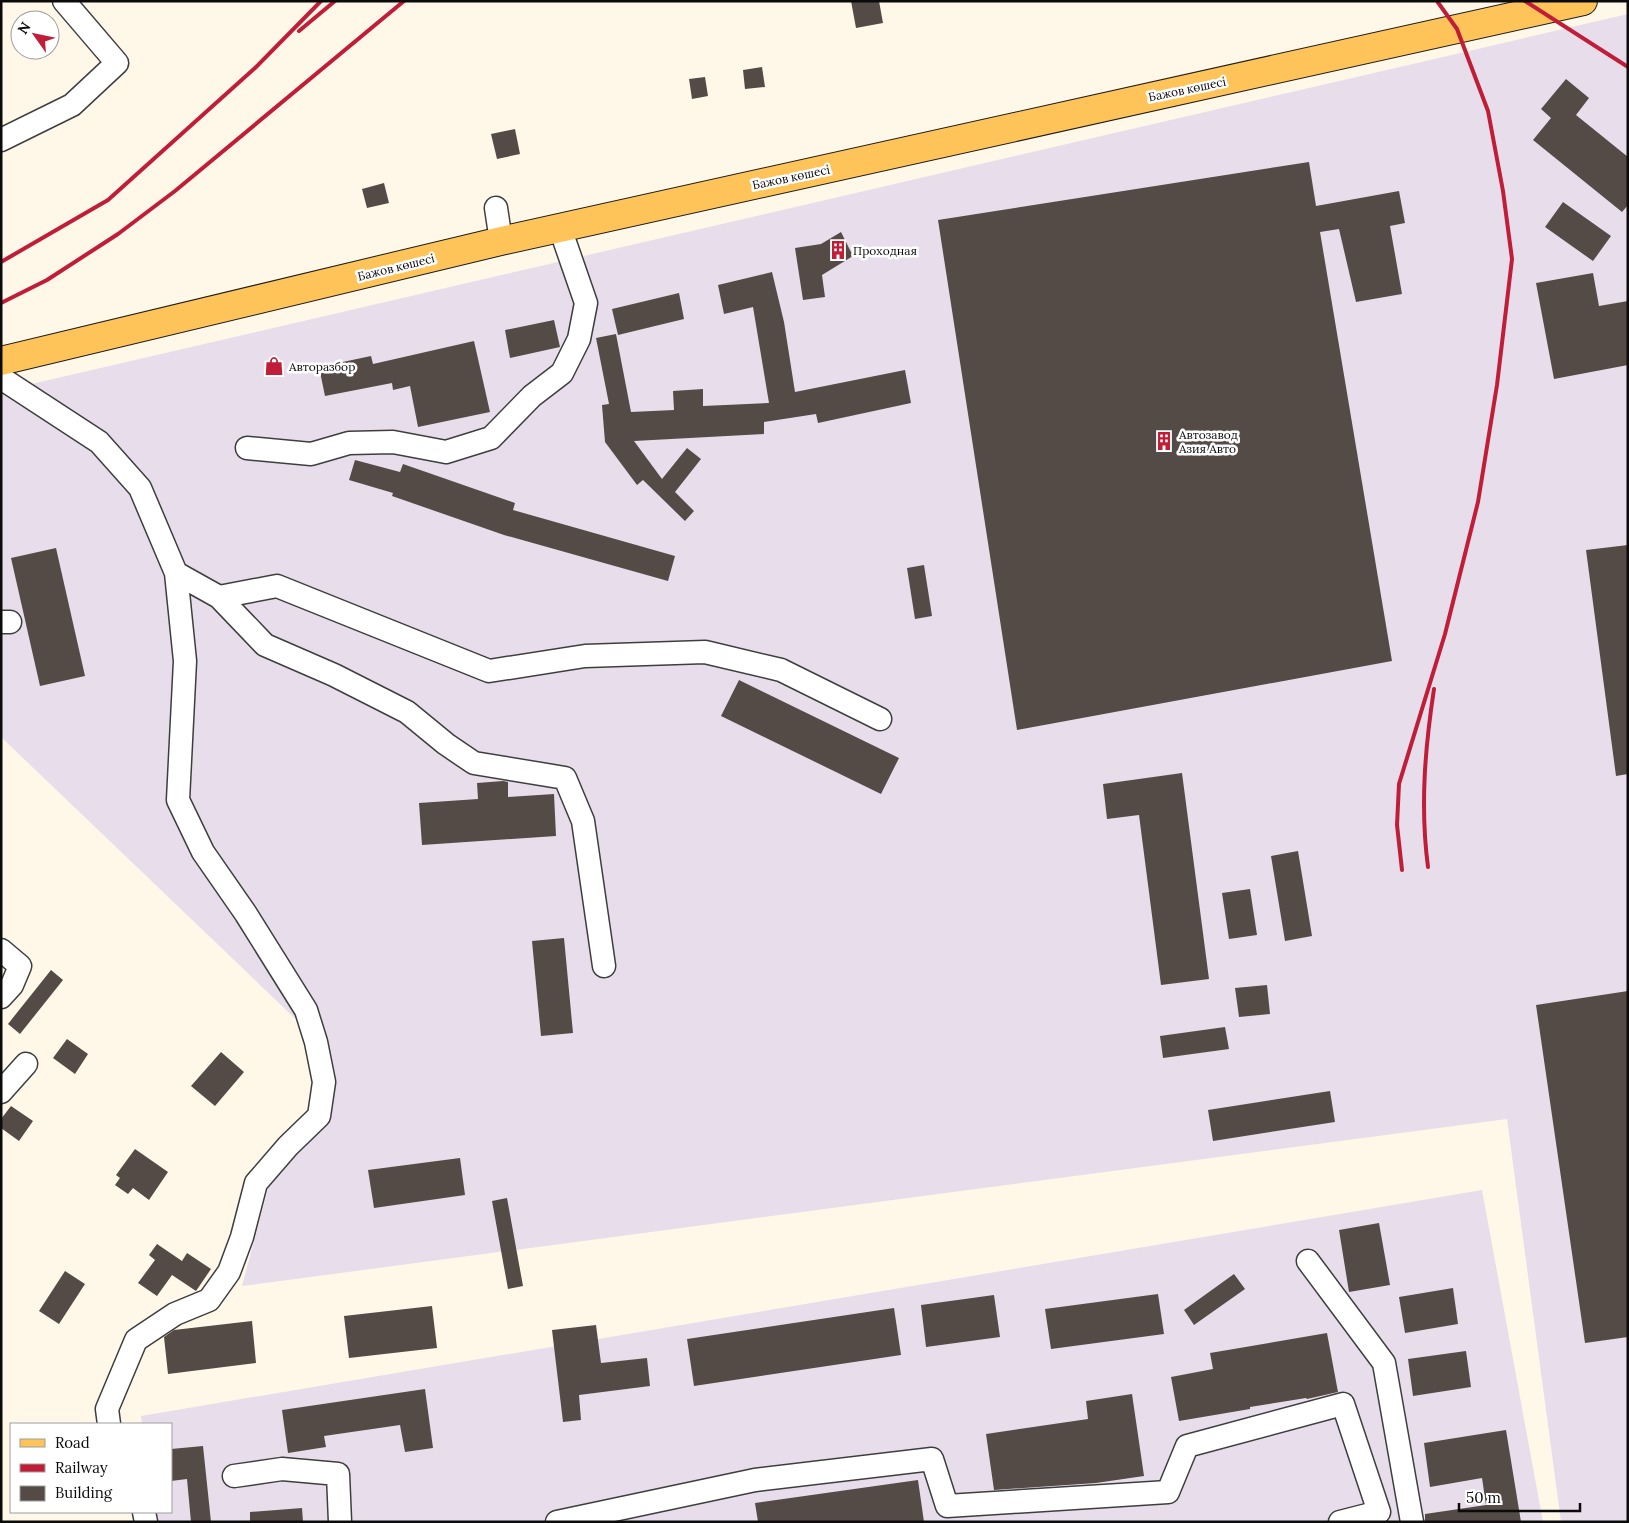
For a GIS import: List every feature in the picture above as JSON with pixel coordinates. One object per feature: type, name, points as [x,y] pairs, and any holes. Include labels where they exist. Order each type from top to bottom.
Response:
[{"type":"main road","name":"Бажов көшесі","points":[[1,361],[502,241],[1583,1]]},
{"type":"street","points":[[1,140],[72,105],[117,63],[64,1]]},
{"type":"street","points":[[496,208],[502,241]]},
{"type":"street","points":[[247,448],[311,454],[349,443],[393,442],[446,452],[491,438],[532,396],[562,373],[579,339],[586,303],[560,228]]},
{"type":"street","points":[[1,378],[99,442],[140,488],[176,574],[185,661],[178,800],[202,852],[246,914],[306,1010],[316,1042],[324,1082],[319,1116],[288,1146],[256,1183],[242,1237],[229,1272],[210,1300],[176,1314],[136,1340],[107,1409],[108,1423]]},
{"type":"street","points":[[176,574],[219,597],[265,645],[334,675],[407,712],[446,744],[474,763],[565,778],[583,821],[604,966]]},
{"type":"street","points":[[219,597],[277,586],[489,671],[585,656],[705,652],[781,670],[880,718]]},
{"type":"street","points":[[1,950],[20,966],[12,985],[1,997]]},
{"type":"street","points":[[1,1092],[26,1064]]},
{"type":"street","points":[[1308,1261],[1384,1363],[1412,1522]]},
{"type":"street","points":[[557,1522],[755,1480],[932,1459],[947,1506],[1168,1492],[1187,1446],[1343,1404],[1379,1512],[1340,1522]]},
{"type":"street","points":[[234,1476],[282,1469],[338,1474],[340,1522]]},
{"type":"shaded area","points":[[1628,14],[1628,1522],[1561,1522],[1507,1119],[242,1286],[271,1178],[317,1128],[329,1051],[1,737],[1,391]]},
{"type":"shaded area","points":[[1482,1190],[1543,1522],[158,1522],[156,1513],[172,1513],[172,1423],[142,1423],[141,1416]]},
{"type":"building","points":[[851,1],[879,1],[883,23],[856,28]]},
{"type":"building","points":[[762,67],[765,87],[745,89],[743,70]]},
{"type":"building","points":[[705,77],[708,96],[692,99],[689,79]]},
{"type":"building","points":[[1566,79],[1589,98],[1576,115],[1628,157],[1628,205],[1622,212],[1533,140],[1551,118],[1541,109]]},
{"type":"building","points":[[515,129],[520,154],[497,159],[491,134]]},
{"type":"building","name":"Автозавод Азия Авто","points":[[1309,162],[1316,206],[1399,191],[1405,223],[1390,226],[1402,294],[1356,302],[1339,229],[1320,232],[1392,661],[1017,730],[938,220]]},
{"type":"building","points":[[384,183],[389,203],[367,208],[362,189]]},
{"type":"building","points":[[1563,202],[1611,236],[1593,261],[1545,227]]},
{"type":"building","points":[[841,232],[853,256],[822,275],[825,297],[803,300],[795,248],[821,244]]},
{"type":"building","points":[[772,272],[784,322],[795,392],[905,370],[911,403],[818,423],[816,414],[764,422],[764,434],[634,441],[662,479],[687,448],[701,459],[675,492],[694,511],[685,521],[643,480],[637,485],[605,442],[602,405],[609,404],[596,338],[616,334],[631,412],[674,410],[673,391],[703,389],[703,406],[769,403],[753,307],[724,314],[718,285]]},
{"type":"building","points":[[1593,273],[1599,306],[1628,301],[1628,365],[1554,379],[1536,283]]},
{"type":"building","points":[[679,293],[684,319],[618,335],[612,309]]},
{"type":"building","points":[[554,320],[560,347],[510,358],[505,330]]},
{"type":"building","points":[[474,341],[490,412],[418,427],[410,386],[393,390],[392,383],[325,396],[319,367],[371,356],[373,364]]},
{"type":"building","points":[[355,460],[400,472],[403,464],[515,503],[513,510],[675,556],[668,581],[504,535],[392,496],[393,493],[349,480]]},
{"type":"building","points":[[1628,545],[1628,774],[1616,776],[1586,550]]},
{"type":"building","points":[[56,548],[85,676],[40,686],[11,558]]},
{"type":"building","points":[[924,565],[932,616],[915,619],[907,568]]},
{"type":"building","points":[[739,680],[899,758],[881,794],[721,716]]},
{"type":"building","points":[[1182,773],[1209,979],[1161,985],[1139,815],[1107,819],[1103,784]]},
{"type":"building","points":[[508,782],[508,797],[554,794],[556,836],[422,845],[419,803],[478,799],[477,783]]},
{"type":"building","points":[[1298,851],[1312,936],[1285,941],[1271,856]]},
{"type":"building","points":[[1250,889],[1257,935],[1229,939],[1222,893]]},
{"type":"building","points":[[564,938],[573,1033],[541,1036],[532,941]]},
{"type":"building","points":[[51,970],[63,980],[20,1034],[8,1024]]},
{"type":"building","points":[[1267,985],[1270,1014],[1239,1017],[1235,988]]},
{"type":"building","points":[[1628,991],[1628,1337],[1585,1343],[1536,1005]]},
{"type":"building","points":[[1225,1027],[1229,1049],[1163,1058],[1160,1036]]},
{"type":"building","points":[[67,1039],[88,1054],[75,1074],[53,1058]]},
{"type":"building","points":[[221,1052],[244,1072],[215,1106],[191,1086]]},
{"type":"building","points":[[1330,1091],[1335,1122],[1213,1141],[1208,1110]]},
{"type":"building","points":[[11,1106],[33,1121],[19,1141],[1,1128],[1,1119]]},
{"type":"building","points":[[135,1149],[168,1172],[149,1200],[133,1188],[128,1194],[115,1185],[120,1178],[116,1175]]},
{"type":"building","points":[[460,1158],[465,1195],[374,1208],[368,1170]]},
{"type":"building","points":[[507,1198],[523,1286],[508,1289],[492,1201]]},
{"type":"building","points":[[1379,1223],[1390,1285],[1349,1292],[1339,1230]]},
{"type":"building","points":[[157,1244],[182,1261],[187,1253],[211,1269],[196,1291],[172,1275],[157,1296],[138,1283],[155,1260],[149,1255]]},
{"type":"building","points":[[65,1271],[85,1284],[59,1324],[39,1311]]},
{"type":"building","points":[[1234,1274],[1245,1289],[1194,1325],[1184,1310]]},
{"type":"building","points":[[1453,1288],[1458,1324],[1405,1333],[1399,1297]]},
{"type":"building","points":[[1158,1294],[1164,1334],[1051,1349],[1045,1309]]},
{"type":"building","points":[[994,1295],[1000,1337],[926,1347],[921,1305]]},
{"type":"building","points":[[432,1306],[437,1348],[349,1358],[344,1316]]},
{"type":"building","points":[[894,1308],[901,1355],[694,1386],[687,1339]]},
{"type":"building","points":[[252,1321],[256,1363],[168,1374],[164,1337],[174,1330]]},
{"type":"building","points":[[596,1325],[601,1363],[647,1358],[650,1386],[579,1395],[581,1420],[563,1422],[552,1330]]},
{"type":"building","points":[[1327,1333],[1338,1392],[1179,1421],[1171,1377],[1213,1369],[1210,1353]]},
{"type":"building","points":[[1466,1351],[1471,1387],[1413,1396],[1408,1359]]},
{"type":"building","points":[[425,1389],[433,1448],[405,1452],[400,1425],[324,1436],[326,1447],[288,1453],[282,1410]]},
{"type":"building","points":[[1132,1394],[1144,1476],[1096,1483],[994,1490],[986,1434],[1088,1419],[1086,1401]]},
{"type":"building","points":[[1506,1430],[1521,1522],[1425,1522],[1425,1514],[1486,1505],[1482,1478],[1430,1487],[1424,1443]]},
{"type":"building","points":[[203,1446],[211,1522],[191,1522],[187,1479],[172,1481],[172,1449]]},
{"type":"building","points":[[918,1480],[924,1522],[758,1522],[755,1503]]},
{"type":"building","points":[[302,1508],[303,1522],[250,1522],[250,1512]]},
{"type":"railway","points":[[1,262],[108,200],[255,68],[321,1]]},
{"type":"railway","points":[[299,31],[335,1]]},
{"type":"railway","points":[[1,303],[47,280],[118,234],[175,191],[404,1]]},
{"type":"railway","points":[[1402,870],[1397,825],[1399,784],[1445,634],[1478,502],[1497,385],[1512,259],[1503,191],[1488,111],[1457,29],[1437,1]]},
{"type":"railway","points":[[1525,1],[1628,67]]},
{"type":"railway","points":[[1428,867],[1424,800],[1428,733],[1434,689]]},
{"type":"place","name":"Проходная","points":[[838,250]]},
{"type":"place","name":"Авторазбор","points":[[274,366]]},
{"type":"place","name":"Автозавод Азия Авто","points":[[1164,441]]}]
